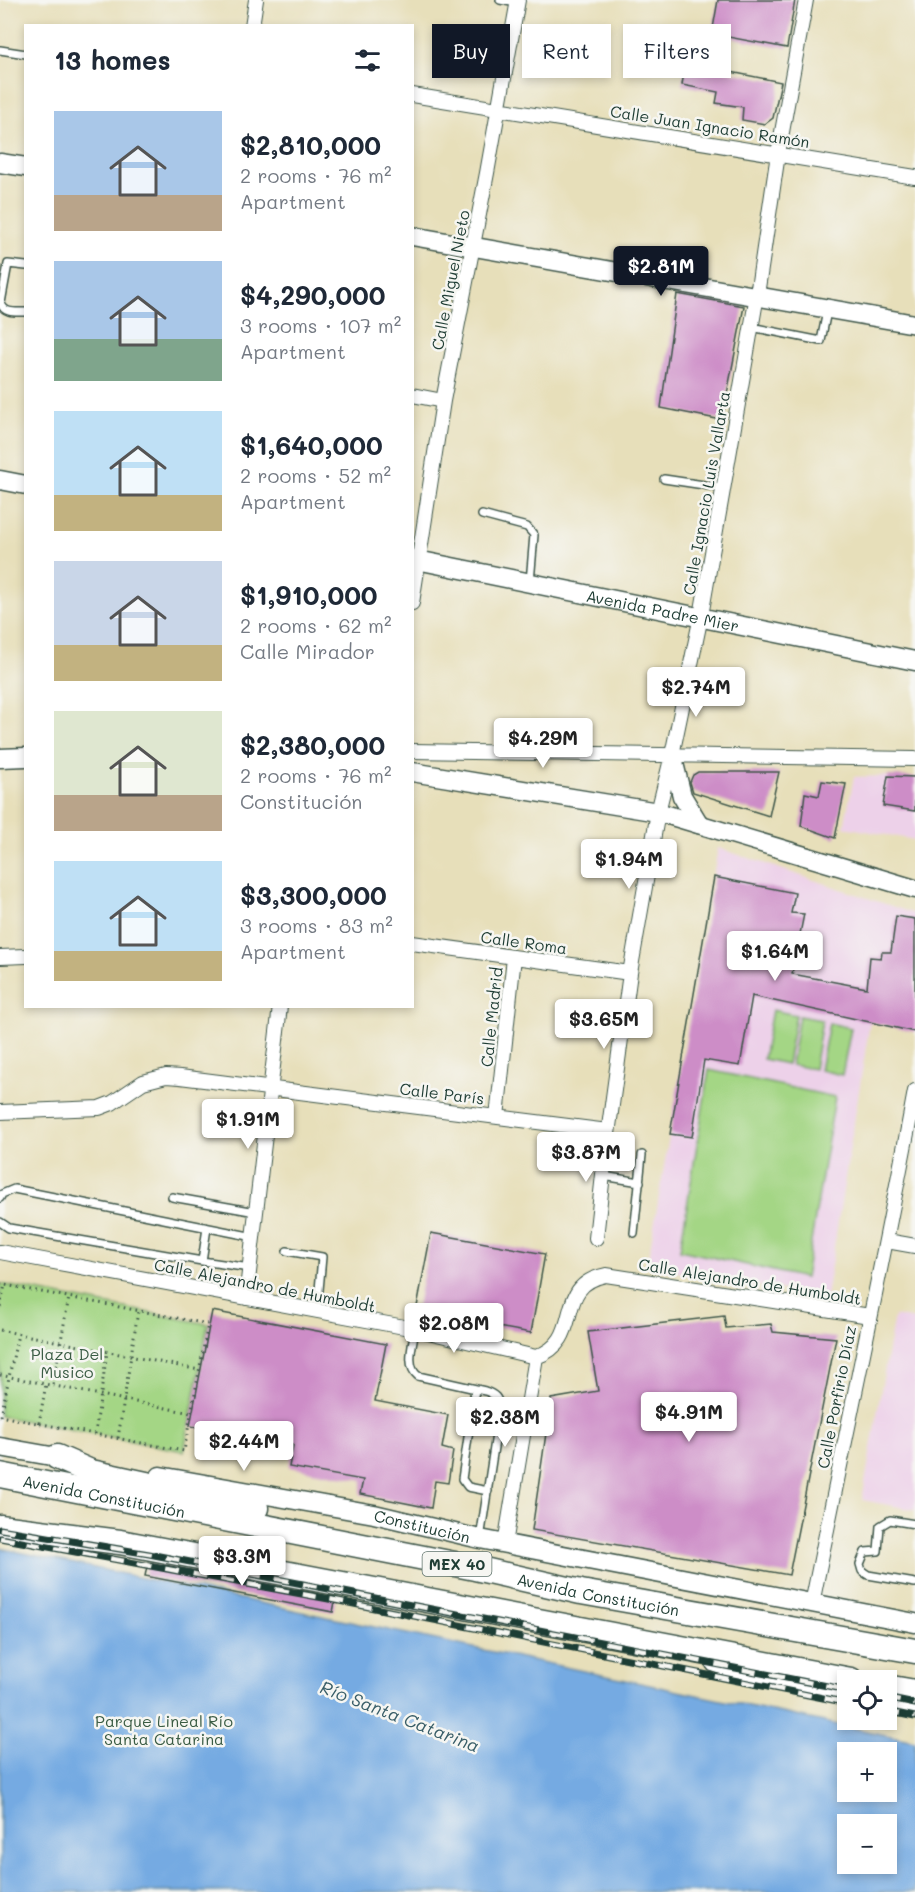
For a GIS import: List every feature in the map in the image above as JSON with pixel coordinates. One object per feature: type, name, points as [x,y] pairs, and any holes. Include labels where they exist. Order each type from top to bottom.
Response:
[{"type":"highway","points":[[57,1457],[91,1472],[369,1530],[478,1556],[580,1592]]},
{"type":"highway","name":"Avenida Constitución","points":[[0,1474],[475,1568],[580,1592],[915,1652]]},
{"type":"highway","points":[[0,1516],[120,1542]]},
{"type":"highway","name":"MEX 40","points":[[0,1527],[120,1542],[837,1677]]},
{"type":"highway","points":[[897,1689],[915,1692]]},
{"type":"street","points":[[252,24],[256,0]]},
{"type":"street","name":"Calle Ignacio Luis Vallarta","points":[[596,1238],[630,973],[658,812],[702,616],[757,295],[778,154],[806,0]]},
{"type":"street","name":"Calle Miguel Nieto","points":[[414,582],[443,401],[517,2]]},
{"type":"street","name":"Calle Juan Ignacio Ramón","points":[[414,95],[915,177]]},
{"type":"street","points":[[0,163],[24,167]]},
{"type":"street","points":[[414,236],[915,324]]},
{"type":"street","points":[[414,395],[443,401]]},
{"type":"street","points":[[0,480],[24,485]]},
{"type":"street","name":"Avenida Padre Mier","points":[[416,560],[702,616],[915,661]]},
{"type":"street","points":[[414,751],[915,759]]},
{"type":"street","points":[[672,755],[682,796],[699,824]]},
{"type":"street","points":[[0,758],[24,757]]},
{"type":"street","points":[[414,772],[658,812],[915,889]]},
{"type":"street","name":"Calle Roma","points":[[414,943],[630,973]]},
{"type":"street","points":[[0,957],[24,956]]},
{"type":"street","name":"Calle Madrid","points":[[497,1117],[514,957]]},
{"type":"street","points":[[246,1298],[280,1008]]},
{"type":"street","name":"Calle París","points":[[0,1112],[99,1108],[112,1103],[143,1082],[166,1076],[271,1087],[608,1131]]},
{"type":"street","name":"Calle Porfirio Díaz","points":[[812,1604],[887,1241],[915,1091]]},
{"type":"street","points":[[887,1241],[915,1246]]},
{"type":"street","name":"Calle Alejandro de Humboldt","points":[[0,1252],[415,1329],[536,1357],[549,1353],[563,1337],[574,1296],[581,1286],[593,1278],[606,1275],[870,1316]]},
{"type":"street","points":[[505,1544],[536,1357]]},
{"type":"street","name":"Constitución","points":[[0,1447],[374,1514],[480,1539],[915,1623]]},
{"type":"street","points":[[685,1649],[731,1669],[770,1680],[837,1692]]},
{"type":"street","points":[[897,1703],[915,1707]]},
{"type":"lane","points":[[500,0],[517,2]]},
{"type":"lane","points":[[0,50],[24,54]]},
{"type":"lane","points":[[24,266],[8,264],[1,303],[8,311],[24,312]]},
{"type":"lane","points":[[751,327],[821,341],[828,308]]},
{"type":"lane","points":[[664,478],[724,488]]},
{"type":"lane","points":[[482,515],[527,528],[534,535],[530,582]]},
{"type":"lane","points":[[634,1233],[642,1155]]},
{"type":"lane","points":[[603,1176],[639,1182]]},
{"type":"lane","points":[[0,1198],[2,1194],[14,1189],[254,1237]]},
{"type":"lane","points":[[172,1197],[256,1212]]},
{"type":"lane","points":[[0,1222],[9,1228],[202,1262],[250,1268]]},
{"type":"lane","points":[[202,1262],[207,1228]]},
{"type":"lane","points":[[287,1251],[322,1257],[317,1312]]},
{"type":"lane","points":[[415,1329],[411,1361],[413,1372],[418,1376],[493,1394],[499,1400],[500,1408],[480,1539]]},
{"type":"lane","points":[[475,1389],[462,1479],[468,1487],[488,1491]]},
{"type":"lane","points":[[915,1524],[890,1520],[879,1526],[878,1551],[865,1552],[860,1564],[862,1571],[868,1575],[915,1583]]},
{"type":"path","points":[[0,1307],[2,1284],[208,1324],[184,1451],[1,1416],[18,1334]]},
{"type":"path","points":[[53,1384],[69,1297]]},
{"type":"path","points":[[118,1438],[138,1311]]},
{"type":"path","points":[[0,1330],[200,1370]]},
{"type":"path","points":[[94,1434],[107,1352]]},
{"type":"path","points":[[0,1375],[191,1413]]},
{"type":"path","points":[[39,1423],[46,1383]]},
{"type":"shaded area","points":[[888,776],[883,806],[915,811],[915,840],[844,827],[854,777]]},
{"type":"shaded area","points":[[718,848],[915,914],[915,1032],[870,1022],[826,1297],[647,1267]]},
{"type":"shaded area","points":[[894,1316],[915,1320],[915,1510],[862,1500]]},
{"type":"green space","points":[[772,1010],[796,1015],[787,1064],[763,1059]]},
{"type":"green space","points":[[799,1016],[822,1020],[814,1069],[791,1065]]},
{"type":"green space","points":[[829,1023],[851,1028],[842,1075],[820,1070]]},
{"type":"green space","points":[[709,1070],[835,1097],[805,1278],[680,1250]]},
{"type":"green space","name":"Plaza Del Musico","points":[[0,1284],[208,1324],[184,1451],[0,1416]]},
{"type":"water","name":"Río Santa Catarina","points":[[0,1548],[837,1725],[837,1730],[863,1730],[915,1741],[915,1892],[0,1892]]},
{"type":"building","points":[[718,0],[795,0],[787,48],[731,38],[731,24],[714,24]]},
{"type":"building","points":[[731,72],[781,82],[773,118],[765,124],[742,120],[743,107],[716,103],[718,92],[682,85],[683,78],[731,78]]},
{"type":"building","points":[[677,294],[744,306],[722,420],[661,408]]},
{"type":"building","points":[[698,772],[779,772],[769,816],[693,792],[690,782],[693,775]]},
{"type":"building","points":[[888,776],[915,777],[915,811],[883,806]]},
{"type":"building","points":[[822,781],[846,784],[835,838],[801,826],[805,793],[819,796]]},
{"type":"building","points":[[714,877],[795,893],[791,913],[804,914],[792,974],[867,988],[870,957],[881,958],[882,952],[891,952],[896,916],[915,919],[915,1032],[752,996],[740,1066],[704,1060],[692,1137],[670,1134]]},
{"type":"building","points":[[431,1233],[545,1254],[531,1333],[416,1312]]},
{"type":"building","points":[[212,1311],[386,1344],[375,1401],[448,1415],[442,1448],[453,1451],[448,1483],[435,1481],[431,1508],[360,1494],[363,1480],[289,1467],[293,1445],[190,1426]]},
{"type":"building","points":[[724,1316],[726,1328],[771,1324],[773,1332],[836,1338],[789,1575],[532,1530],[551,1399],[598,1391],[588,1332]]},
{"type":"building","points":[[148,1562],[336,1597],[333,1612],[145,1576]]},
{"type":"railway","points":[[0,1529],[149,1554],[837,1688]]},
{"type":"railway","points":[[0,1538],[334,1600],[837,1701]]},
{"type":"railway","points":[[897,1700],[915,1704]]},
{"type":"railway","points":[[897,1713],[915,1717]]},
{"type":"park label","name":"Parque Lineal Río Santa Catarina","points":[[164,1729]]}]
